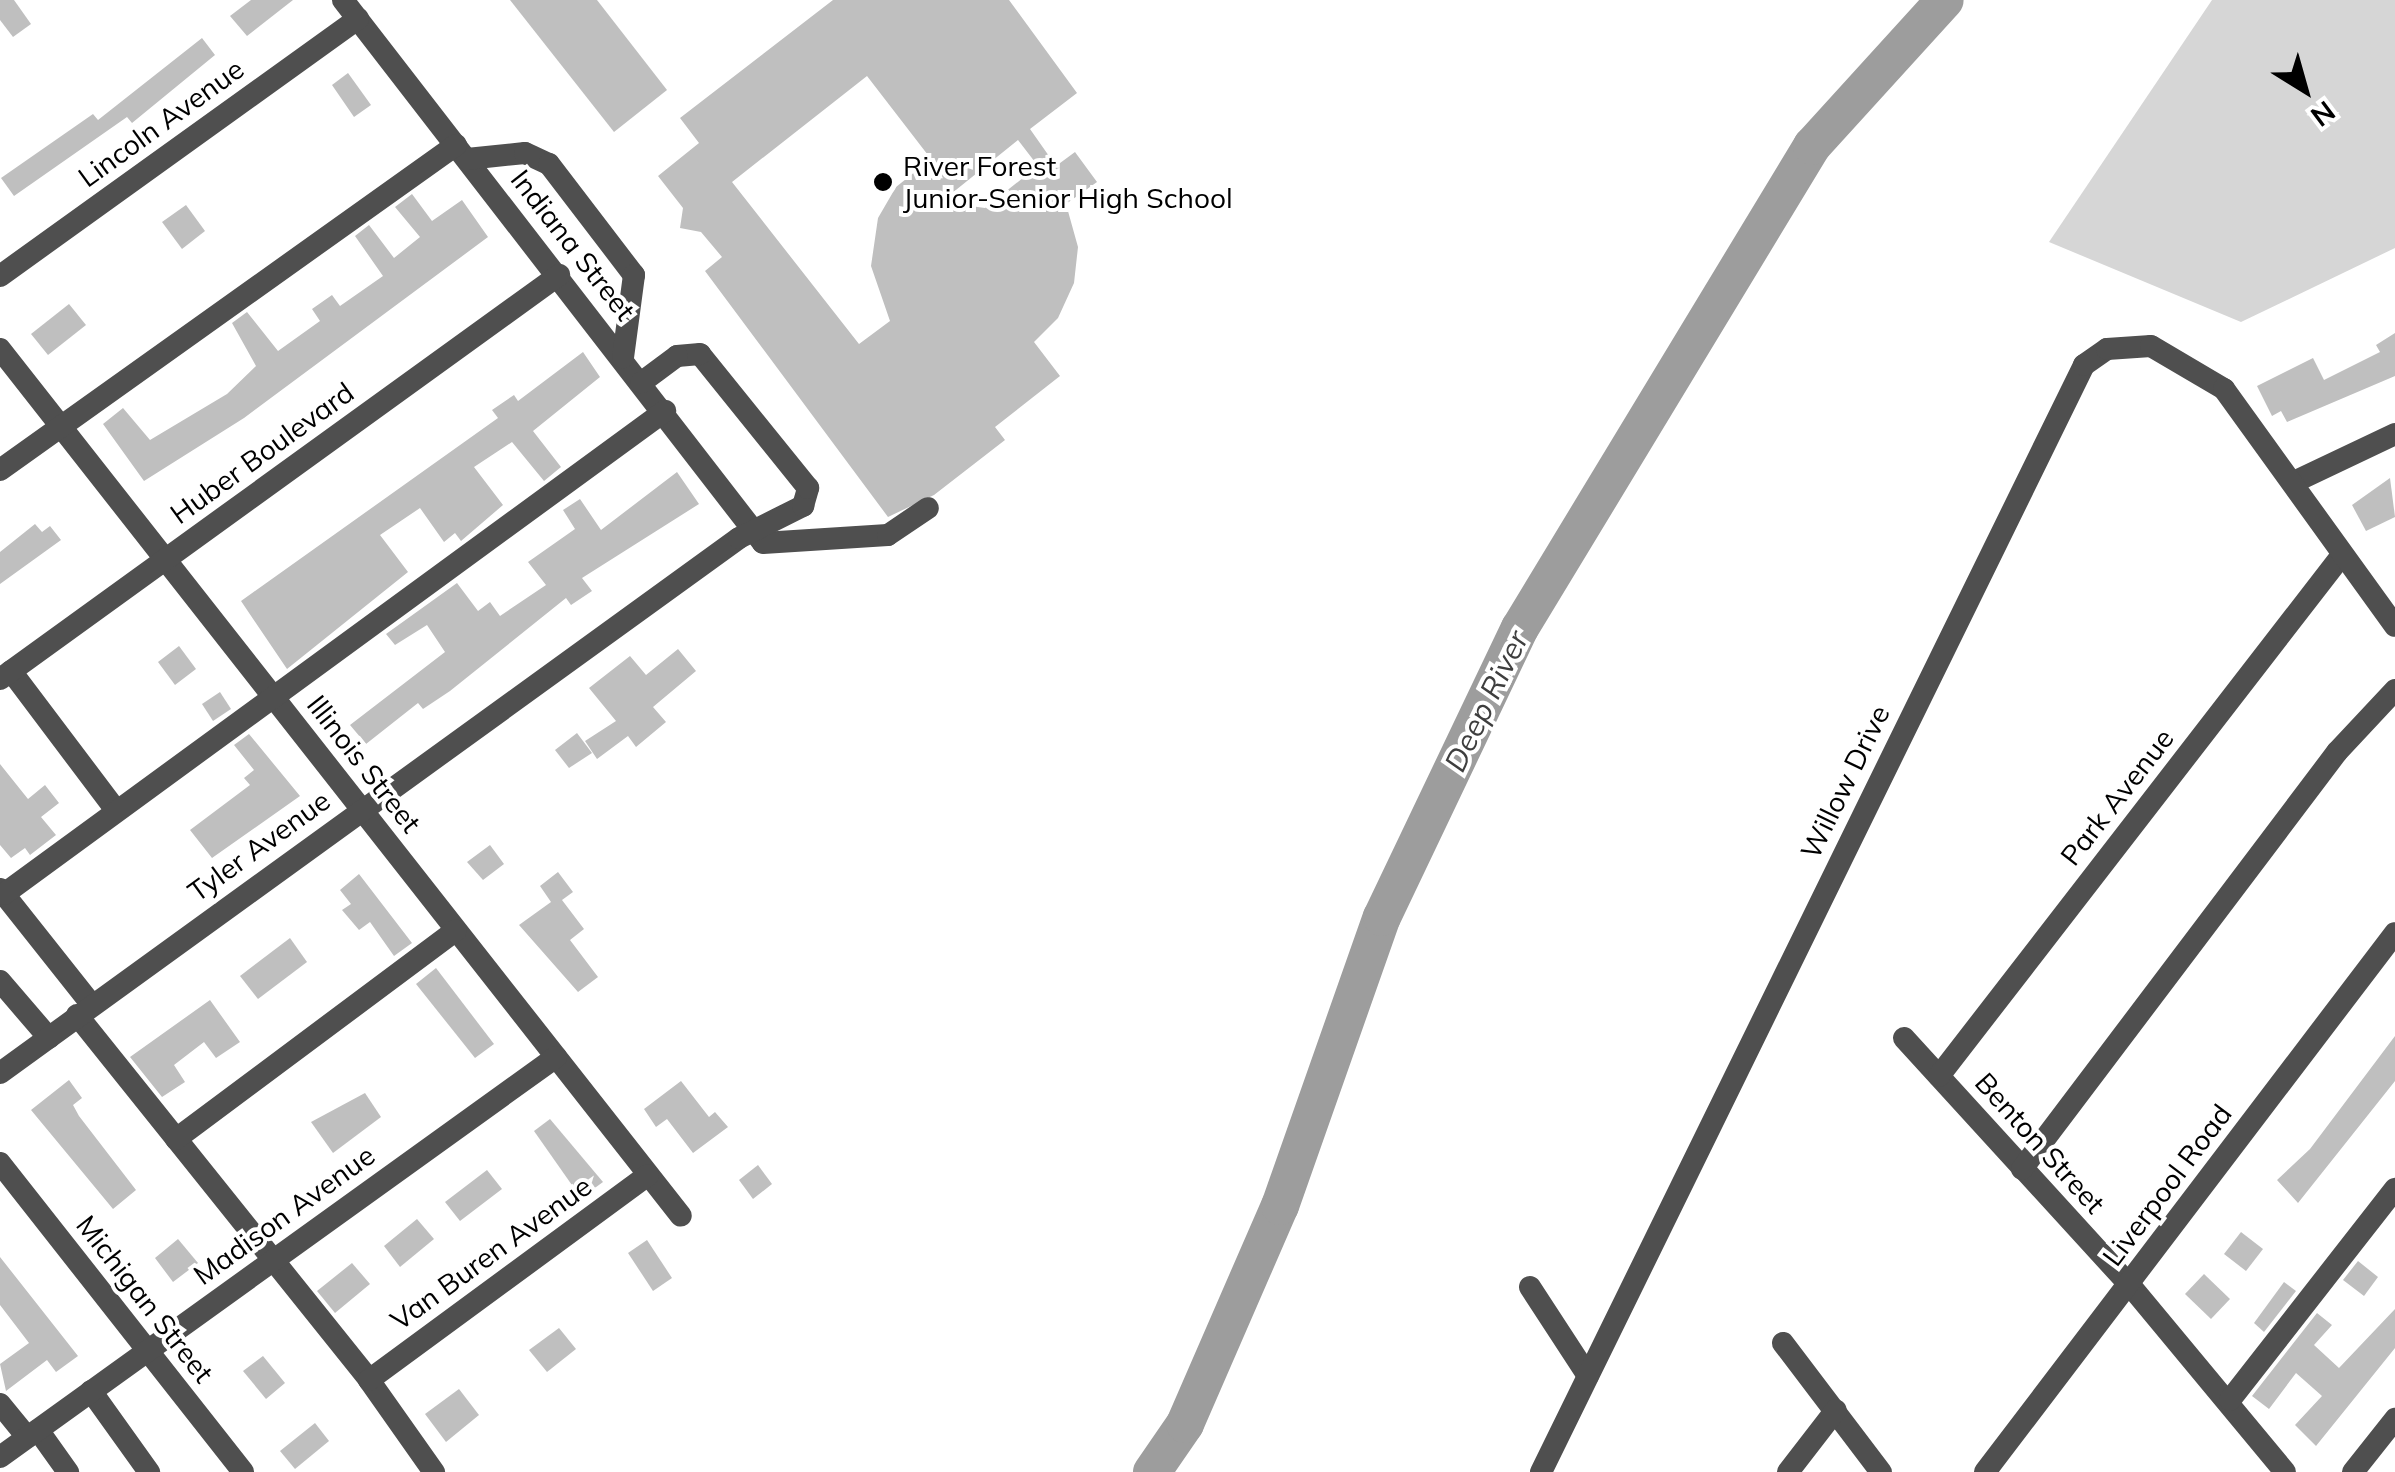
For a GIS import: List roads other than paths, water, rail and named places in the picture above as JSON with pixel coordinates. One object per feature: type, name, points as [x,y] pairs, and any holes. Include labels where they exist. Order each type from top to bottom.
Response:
[{"type":"street","name":"Indiana Street","points":[[343,0],[642,382],[751,531]]},
{"type":"street","name":"Lincoln Avenue","points":[[0,276],[358,19]]},
{"type":"street","points":[[0,470],[462,152],[524,153],[549,164],[634,275],[622,357]]},
{"type":"street","name":"Huber Boulevard","points":[[6,675],[559,276]]},
{"type":"street","name":"Willow Drive","points":[[1541,1472],[2084,366],[2108,349],[2151,346],[2201,370],[2294,482],[2342,555],[2386,594],[2395,626]]},
{"type":"street","name":"Illinois Street","points":[[0,349],[681,1216]]},
{"type":"street","name":"Tyler Avenue","points":[[0,1073],[751,531],[789,517],[808,488],[700,354],[677,356],[642,382]]},
{"type":"street","points":[[434,1472],[369,1380],[176,1139],[2,892],[665,412]]},
{"type":"street","points":[[2294,482],[2395,434]]},
{"type":"street","points":[[751,531],[762,544],[888,535],[928,508]]},
{"type":"street","name":"Park Avenue","points":[[1938,1076],[2342,555]]},
{"type":"street","points":[[6,675],[115,810]]},
{"type":"street","points":[[2022,1169],[2337,752],[2395,690]]},
{"type":"street","points":[[176,1139],[456,930]]},
{"type":"street","name":"Liverpool Road","points":[[1985,1472],[2395,933]]},
{"type":"street","points":[[0,981],[49,1038]]},
{"type":"street","name":"Benton Street","points":[[1904,1038],[2129,1284],[2230,1400],[2285,1472]]},
{"type":"street","name":"Madison Avenue","points":[[0,1458],[556,1057]]},
{"type":"street","name":"Michigan Street","points":[[0,1162],[243,1472]]},
{"type":"street","name":"Van Buren Avenue","points":[[369,1380],[648,1175]]},
{"type":"street","points":[[2230,1400],[2395,1190]]},
{"type":"street","points":[[1530,1287],[1588,1376]]},
{"type":"street","points":[[1783,1343],[1881,1472]]},
{"type":"street","points":[[91,1391],[149,1472]]},
{"type":"street","points":[[0,1404],[68,1472]]},
{"type":"street","points":[[1788,1472],[1836,1410]]},
{"type":"street","points":[[2353,1472],[2395,1418]]},
{"type":"waterway","name":"Deep River","points":[[1152,1472],[1185,1424],[1280,1206],[1382,917],[1520,628],[1812,146],[1945,0]]},
{"type":"place","name":"River Forest Junior-Senior High School","points":[[883,182]]}]
